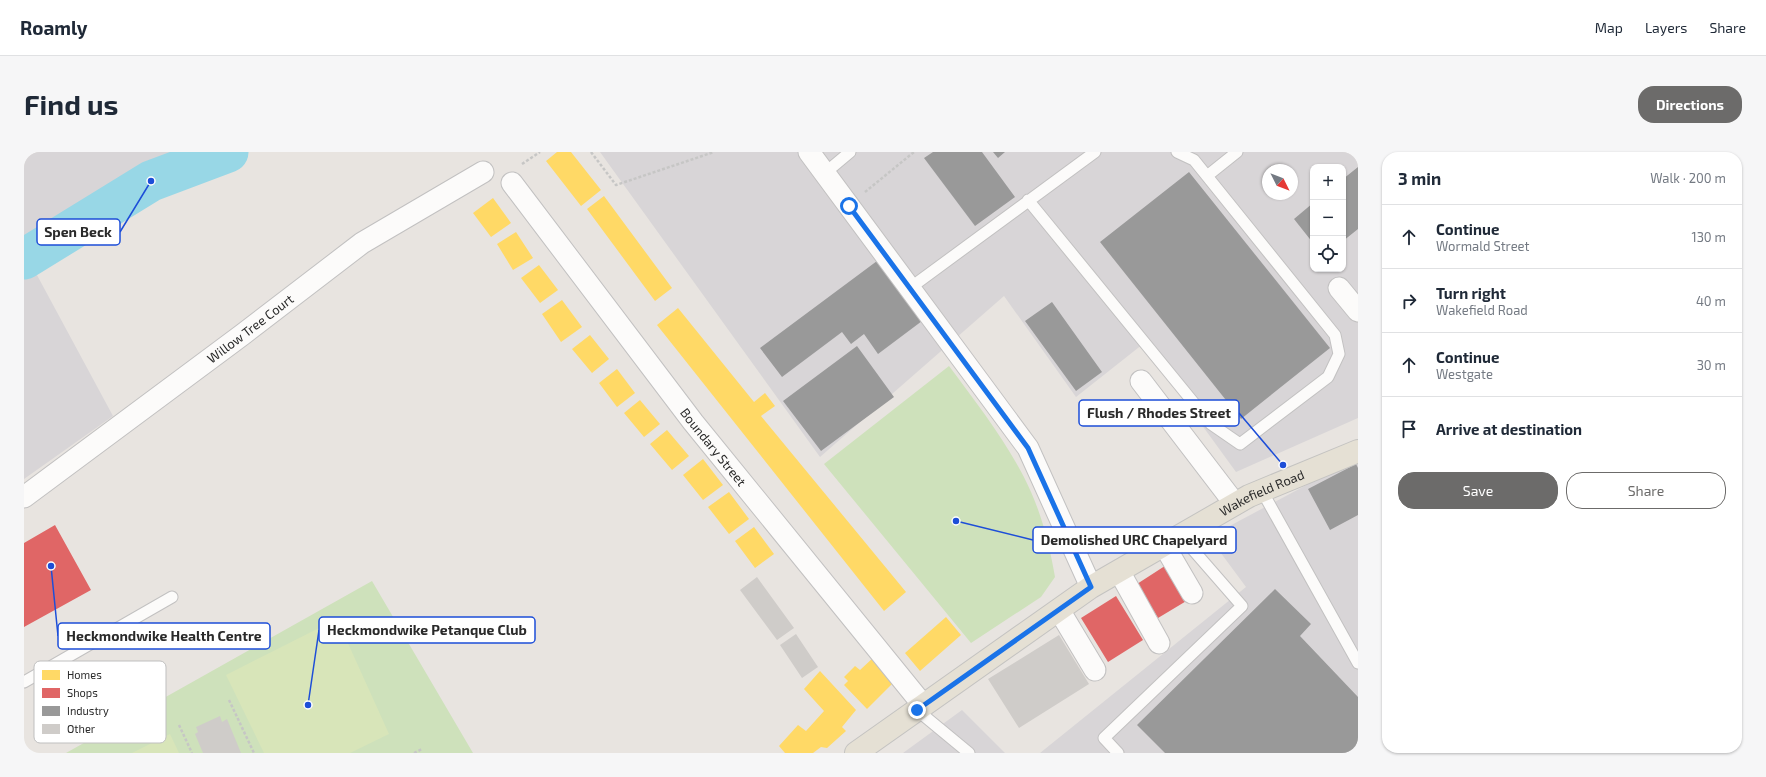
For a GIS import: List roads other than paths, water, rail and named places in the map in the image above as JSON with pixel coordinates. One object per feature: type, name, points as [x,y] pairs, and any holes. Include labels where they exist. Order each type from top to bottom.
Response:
[{"type":"main road","name":"Wakefield Road","points":[[856,753],[1091,587],[1236,504],[1262,491],[1358,451]]},
{"type":"street","points":[[809,152],[1028,448],[1091,587]]},
{"type":"street","name":"Willow Tree Court","points":[[24,497],[237,339],[362,243],[483,172]]},
{"type":"street","name":"Boundary Street","points":[[512,183],[693,422],[920,708]]},
{"type":"street","points":[[1339,288],[1358,311]]},
{"type":"street","points":[[1141,381],[1236,504]]},
{"type":"street","points":[[1172,541],[1192,593]]},
{"type":"street","points":[[1119,571],[1159,643]]},
{"type":"street","points":[[1059,610],[1095,670]]},
{"type":"lane","points":[[825,173],[850,152]]},
{"type":"lane","points":[[910,288],[1095,152]]},
{"type":"lane","points":[[1028,200],[1211,424],[1240,444],[1328,377],[1339,354],[1335,335],[1194,160],[1177,152]]},
{"type":"lane","points":[[1206,176],[1237,152]]},
{"type":"lane","points":[[1262,491],[1358,662]]},
{"type":"lane","points":[[1118,753],[1104,738],[1242,606],[1172,541]]},
{"type":"lane","points":[[61,661],[172,597]]},
{"type":"lane","points":[[24,682],[34,676]]},
{"type":"lane","points":[[920,708],[969,753]]},
{"type":"waterway","points":[[24,259],[151,181],[228,152]]},
{"type":"place","name":"Spen Beck","points":[[151,181]]},
{"type":"place","name":"Flush / Rhodes Street","points":[[1283,465]]},
{"type":"place","name":"Demolished URC Chapelyard","points":[[956,521]]},
{"type":"place","name":"Heckmondwike Health Centre","points":[[51,566]]},
{"type":"place","name":"Heckmondwike Petanque Club","points":[[308,705]]}]
